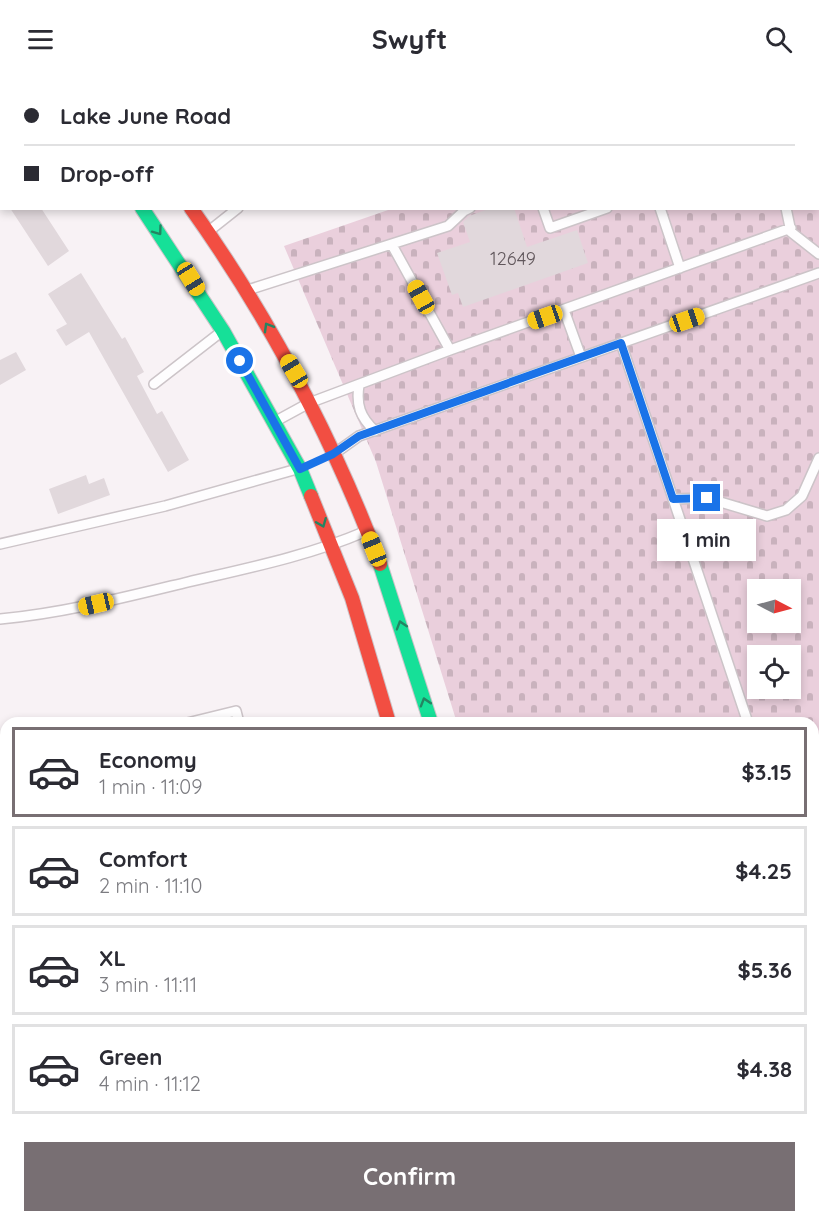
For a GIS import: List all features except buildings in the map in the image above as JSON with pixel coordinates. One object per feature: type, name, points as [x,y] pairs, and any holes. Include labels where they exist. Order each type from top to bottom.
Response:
[{"type":"main road","points":[[144,210],[178,251],[300,469],[352,598],[387,717]]},
{"type":"main road","points":[[192,210],[203,235],[246,290],[294,371],[333,454],[388,585],[429,717]]},
{"type":"main road","points":[[300,469],[333,454]]},
{"type":"lane","points":[[203,235],[235,210]]},
{"type":"lane","points":[[246,290],[448,226],[466,210]]},
{"type":"lane","points":[[544,210],[550,228],[601,210]]},
{"type":"lane","points":[[661,210],[680,268]]},
{"type":"lane","points":[[786,210],[791,232],[819,254]]},
{"type":"lane","points":[[274,422],[309,403],[790,228]]},
{"type":"lane","points":[[392,245],[450,350]]},
{"type":"lane","points":[[333,454],[359,436],[819,273]]},
{"type":"lane","points":[[564,310],[581,357]]},
{"type":"lane","points":[[154,384],[223,330]]},
{"type":"lane","points":[[621,343],[746,717]]},
{"type":"lane","points":[[359,385],[356,401],[363,420],[375,431]]},
{"type":"lane","points":[[673,499],[707,498],[767,516],[786,510],[802,496],[819,458]]},
{"type":"lane","points":[[0,544],[165,506],[300,469]]},
{"type":"lane","points":[[0,619],[73,609],[331,546],[366,531]]},
{"type":"lane","points":[[212,717],[236,711],[237,717]]},
{"type":"green space","points":[[388,210],[819,210],[819,717],[455,717],[376,462],[284,246]]},
{"type":"traffic: fast","points":[[143,210],[223,331],[300,469],[311,496]]},
{"type":"traffic: fast","points":[[380,564],[429,717]]},
{"type":"traffic: jam","points":[[192,210],[247,292],[297,380],[341,470],[380,564]]},
{"type":"traffic: jam","points":[[311,496],[352,598],[387,717]]},
{"type":"route","points":[[240,361],[300,469],[333,454],[359,436],[621,343],[673,499],[707,498]]}]
